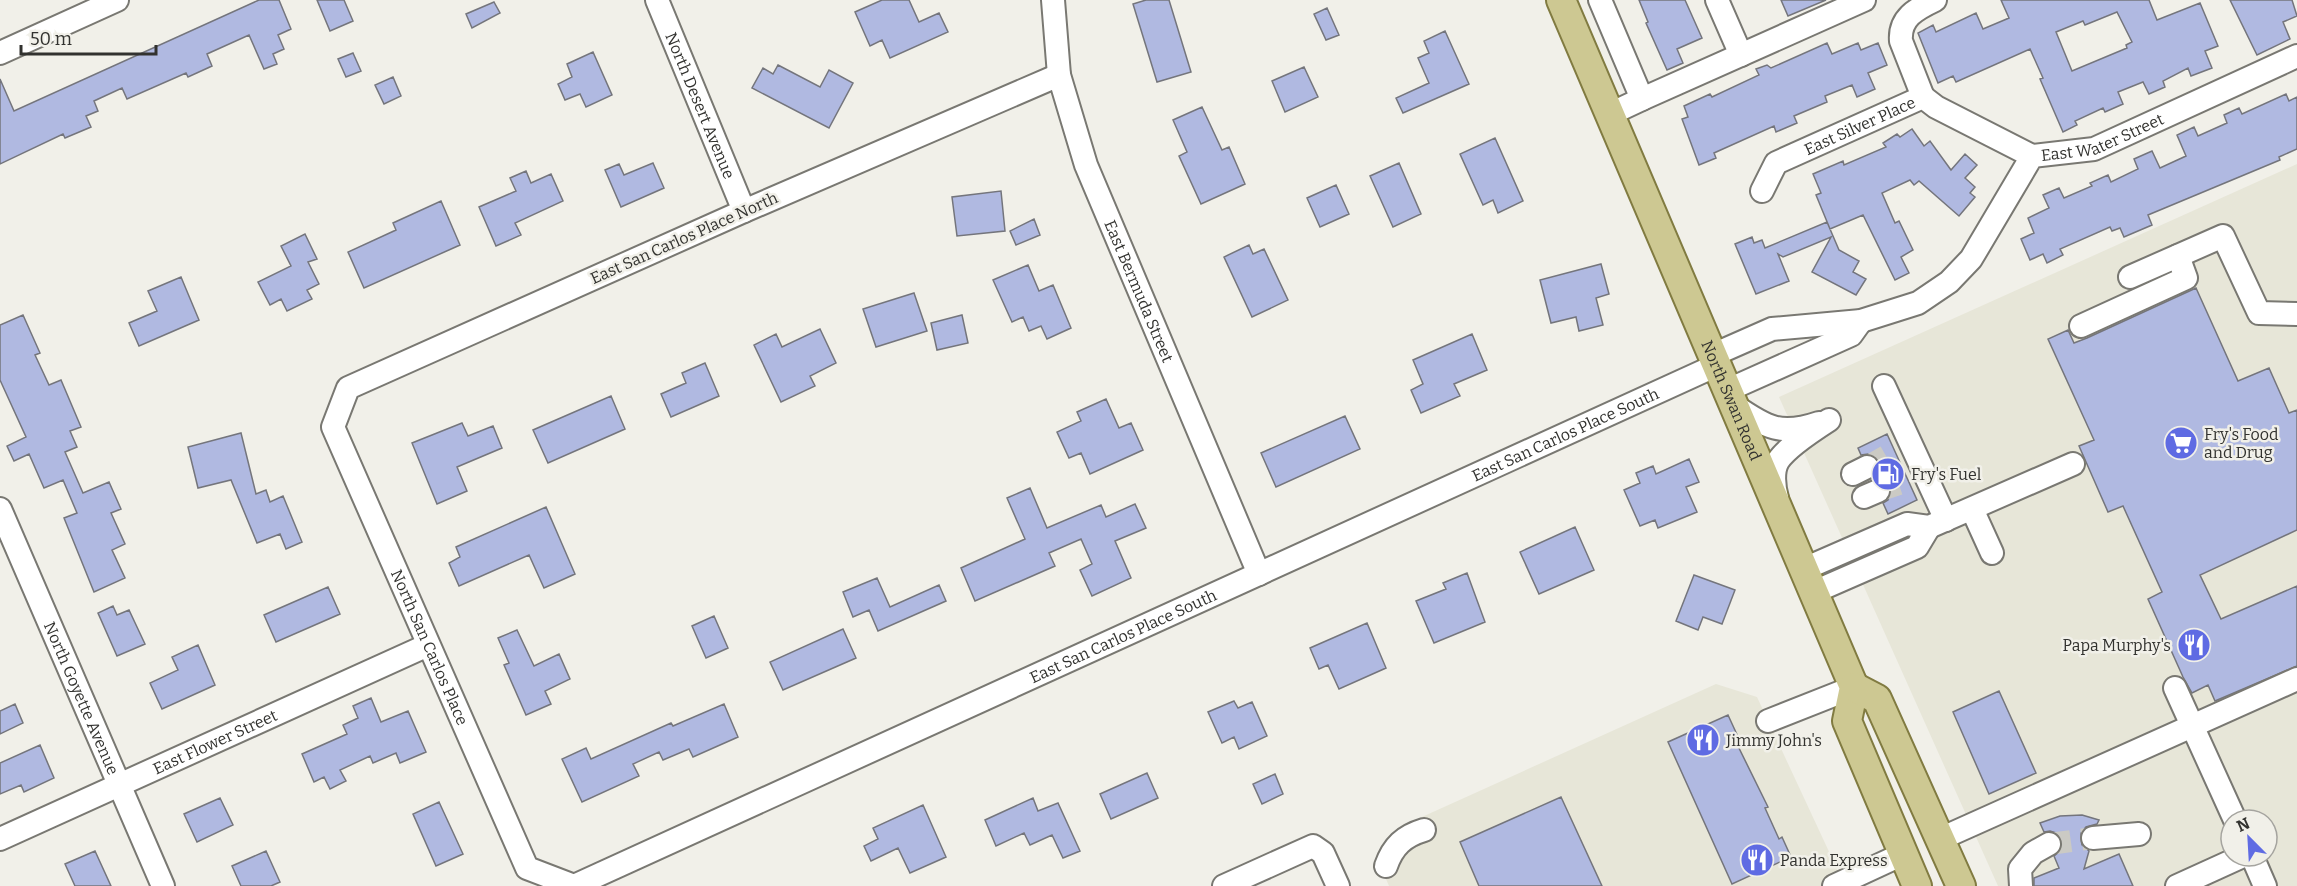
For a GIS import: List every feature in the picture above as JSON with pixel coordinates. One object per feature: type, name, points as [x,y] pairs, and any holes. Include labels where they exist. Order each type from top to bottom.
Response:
[{"type":"main road","name":"North Swan Road","points":[[1561,0],[1854,687]]},
{"type":"main road","points":[[1917,886],[1847,721],[1854,687],[1877,699],[1961,886]]},
{"type":"street","points":[[0,53],[117,0]]},
{"type":"street","name":"North Desert Avenue","points":[[657,0],[744,211]]},
{"type":"street","name":"East Bermuda Street","points":[[1053,0],[1059,75],[1086,165],[1259,573]]},
{"type":"street","points":[[1600,0],[1642,99]]},
{"type":"street","points":[[1717,0],[1741,55]]},
{"type":"street","points":[[1610,114],[1864,0]]},
{"type":"street","points":[[1923,97],[1901,41],[1900,32],[1905,19],[1921,6],[1935,0]]},
{"type":"street","name":"East Water Street","points":[[1723,379],[1772,329],[1861,321],[1918,303],[1949,282],[1971,259],[2032,156],[2094,149],[2297,56]]},
{"type":"street","name":"East San Carlos Place North","points":[[333,427],[348,388],[744,211],[1059,75]]},
{"type":"street","name":"East Silver Place","points":[[1762,191],[1776,163],[1923,97],[1936,107],[2032,156]]},
{"type":"street","points":[[2130,277],[2223,236],[2259,314],[2297,314]]},
{"type":"street","points":[[2081,326],[2186,278],[2178,256]]},
{"type":"street","name":"East Water Street","points":[[1723,379],[1851,335],[1861,321]]},
{"type":"street","points":[[1723,379],[1762,425],[1779,430],[1805,428],[1829,420],[1811,431],[1777,462],[1774,484],[1780,513]]},
{"type":"street","name":"East San Carlos Place South","points":[[527,868],[574,886],[1259,573],[1723,379]]},
{"type":"street","points":[[1884,386],[1903,447],[1938,524]]},
{"type":"street","name":"North San Carlos Place","points":[[333,427],[527,868]]},
{"type":"street","points":[[1809,581],[1917,547],[1938,524],[2073,464]]},
{"type":"street","points":[[1972,508],[1992,554]]},
{"type":"street","name":"North Goyette Avenue","points":[[0,509],[163,886]]},
{"type":"street","name":"East Flower Street","points":[[0,839],[428,645]]},
{"type":"street","points":[[1940,839],[2067,771],[2192,726],[2297,680]]},
{"type":"street","points":[[1768,721],[1854,687]]},
{"type":"street","points":[[2175,688],[2230,808]]},
{"type":"street","points":[[1386,866],[1390,855],[1408,835],[1424,830]]},
{"type":"street","points":[[2093,838],[2139,834]]},
{"type":"street","points":[[2021,886],[2020,869],[2034,853],[2049,844]]},
{"type":"street","points":[[1224,886],[1314,846],[1323,853],[1338,886]]},
{"type":"street","points":[[1834,886],[1904,854]]},
{"type":"street","points":[[2177,886],[2219,867]]},
{"type":"street","points":[[2257,868],[2265,886]]},
{"type":"shaded area","points":[[2297,164],[2297,886],[1998,886],[1779,397]]},
{"type":"shaded area","points":[[1716,684],[1757,697],[1845,886],[1389,886],[1383,872],[1413,821]]},
{"type":"building","points":[[259,0],[279,0],[291,29],[278,35],[284,49],[273,54],[277,64],[264,69],[249,35],[207,54],[212,66],[188,77],[186,73],[127,99],[122,88],[94,101],[98,111],[86,116],[91,127],[65,138],[63,134],[0,164],[0,79],[14,111]]},
{"type":"building","points":[[317,0],[344,0],[353,21],[330,31]]},
{"type":"building","points":[[882,0],[909,0],[919,22],[939,13],[948,32],[890,58],[882,40],[870,46],[855,12]]},
{"type":"building","points":[[1146,0],[1169,0],[1191,72],[1157,82],[1133,4]]},
{"type":"building","points":[[1639,0],[1685,0],[1702,38],[1677,49],[1683,63],[1667,70],[1646,23],[1648,22]]},
{"type":"building","points":[[1781,0],[1826,0],[1788,16]]},
{"type":"building","points":[[2001,0],[2149,0],[2157,20],[2200,3],[2218,46],[2205,51],[2212,68],[2191,76],[2188,68],[2163,81],[2165,87],[2149,94],[2143,82],[2118,92],[2123,104],[2105,112],[2103,108],[2075,121],[2077,125],[2063,132],[2030,49],[1956,82],[1953,76],[1938,83],[1918,33],[1933,25],[1936,32],[1976,13],[1983,29],[2009,18]],"holes":[[[2117,12],[2132,42],[2126,45],[2127,48],[2072,71],[2056,32],[2083,21],[2085,25]]]},
{"type":"building","points":[[2230,0],[2292,0],[2297,16],[2283,22],[2290,39],[2257,55]]},
{"type":"building","points":[[494,2],[500,13],[472,28],[466,14]]},
{"type":"building","points":[[1327,8],[1339,35],[1326,40],[1314,14]]},
{"type":"building","points":[[1445,31],[1469,84],[1403,113],[1396,98],[1429,83],[1418,58],[1429,53],[1424,41]]},
{"type":"building","points":[[1827,43],[1832,54],[1858,43],[1861,50],[1878,43],[1887,65],[1868,73],[1875,89],[1857,97],[1852,85],[1825,96],[1827,102],[1794,116],[1797,123],[1776,132],[1774,126],[1714,153],[1716,158],[1699,165],[1682,119],[1688,117],[1684,106],[1710,94],[1712,97],[1759,75],[1756,69],[1767,65],[1771,68]]},
{"type":"building","points":[[593,52],[612,95],[586,107],[580,94],[565,100],[558,84],[572,77],[567,64]]},
{"type":"building","points":[[353,53],[361,71],[346,77],[338,59]]},
{"type":"building","points":[[778,65],[820,87],[829,70],[853,83],[829,128],[752,88],[763,68],[773,74]]},
{"type":"building","points":[[1304,67],[1318,97],[1285,112],[1272,81]]},
{"type":"building","points":[[393,77],[401,96],[384,104],[375,85]]},
{"type":"building","points":[[2286,94],[2289,101],[2297,97],[2297,149],[2279,157],[2280,160],[2148,215],[2152,225],[2124,237],[2120,228],[2112,231],[2110,227],[2060,249],[2063,255],[2047,263],[2043,254],[2030,260],[2021,239],[2034,233],[2028,218],[2049,208],[2043,195],[2059,188],[2064,198],[2092,186],[2090,183],[2108,175],[2111,182],[2138,169],[2134,159],[2152,151],[2160,168],[2186,156],[2177,135],[2194,127],[2198,136],[2227,123],[2224,115],[2239,108],[2242,114]]},
{"type":"building","points":[[1202,107],[1222,150],[1229,147],[1245,184],[1201,204],[1179,156],[1187,152],[1173,120]]},
{"type":"building","points":[[1912,129],[1924,146],[1930,141],[1951,170],[1965,154],[1977,165],[1965,178],[1975,187],[1970,193],[1975,197],[1959,216],[1919,181],[1914,185],[1910,180],[1882,193],[1895,223],[1899,221],[1913,250],[1901,257],[1909,273],[1895,280],[1863,215],[1830,229],[1816,195],[1821,193],[1813,174],[1843,161],[1844,165],[1886,147],[1883,143],[1897,134],[1900,137]]},
{"type":"building","points":[[1495,138],[1523,201],[1498,213],[1493,200],[1483,205],[1460,154]]},
{"type":"building","points":[[653,163],[664,188],[621,207],[605,170],[619,164],[624,175]]},
{"type":"building","points":[[1399,163],[1421,214],[1393,227],[1370,176]]},
{"type":"building","points":[[526,171],[531,183],[551,174],[563,201],[515,223],[521,235],[496,246],[479,207],[516,191],[510,178]]},
{"type":"building","points":[[1336,185],[1349,214],[1320,227],[1307,198]]},
{"type":"building","points":[[1001,191],[1005,231],[957,236],[952,197]]},
{"type":"building","points":[[441,201],[460,245],[364,288],[348,252],[396,230],[393,223]]},
{"type":"building","points":[[1034,219],[1040,235],[1016,245],[1010,231]]},
{"type":"building","points":[[1827,222],[1839,250],[1859,261],[1853,272],[1866,279],[1856,295],[1812,272],[1831,237],[1783,257],[1778,254],[1789,281],[1756,294],[1735,244],[1752,237],[1754,243],[1762,240],[1765,248]]},
{"type":"building","points":[[305,234],[317,259],[308,262],[319,284],[307,290],[312,299],[287,311],[281,299],[270,305],[258,282],[291,266],[281,246]]},
{"type":"building","points":[[1249,245],[1253,254],[1264,249],[1288,300],[1252,317],[1224,257]]},
{"type":"building","points":[[1601,264],[1609,294],[1596,298],[1603,325],[1579,331],[1576,317],[1551,323],[1540,280]]},
{"type":"building","points":[[1028,265],[1039,291],[1053,285],[1071,328],[1047,339],[1041,326],[1029,331],[1023,317],[1012,322],[993,280]]},
{"type":"building","points":[[181,277],[199,320],[139,346],[129,323],[157,311],[148,291]]},
{"type":"building","name":"Fry's Food and Drug","points":[[2196,288],[2238,381],[2269,368],[2289,413],[2297,410],[2297,530],[2200,575],[2221,619],[2297,586],[2297,666],[2215,701],[2208,685],[2192,693],[2183,677],[2148,599],[2162,592],[2123,506],[2108,512],[2079,446],[2094,440],[2048,339],[2068,330],[2074,343]]},
{"type":"building","points":[[914,293],[927,331],[876,347],[863,309]]},
{"type":"building","points":[[23,315],[40,353],[35,355],[49,385],[61,380],[81,427],[70,431],[77,447],[65,452],[83,493],[109,482],[121,509],[111,513],[125,544],[112,550],[125,578],[94,592],[64,518],[77,513],[63,480],[44,488],[29,454],[14,461],[7,446],[26,437],[0,380],[0,325]]},
{"type":"building","points":[[962,315],[968,343],[937,350],[931,323]]},
{"type":"building","points":[[820,329],[836,363],[810,376],[815,386],[781,402],[754,345],[776,334],[782,347]]},
{"type":"building","points":[[1472,334],[1487,370],[1454,384],[1460,396],[1421,413],[1411,390],[1423,384],[1413,360]]},
{"type":"building","points":[[705,363],[719,396],[671,417],[661,394],[686,383],[682,373]]},
{"type":"building","points":[[611,396],[625,429],[548,463],[533,430]]},
{"type":"building","points":[[1106,399],[1119,428],[1131,423],[1143,450],[1090,474],[1081,453],[1069,458],[1057,432],[1081,421],[1077,412]]},
{"type":"building","points":[[1345,416],[1360,449],[1276,487],[1261,453]]},
{"type":"building","points":[[462,423],[468,436],[493,426],[502,448],[457,467],[467,491],[437,504],[412,443]]},
{"type":"building","points":[[241,433],[256,494],[266,490],[270,502],[283,496],[302,542],[286,549],[280,534],[257,543],[231,480],[198,488],[188,447]]},
{"type":"building","name":"Fry's Fuel","points":[[1887,434],[1917,500],[1888,514],[1883,503],[1888,500],[1891,493],[1890,485],[1886,480],[1874,478],[1880,468],[1879,460],[1868,454],[1861,455],[1858,448]]},
{"type":"building","points":[[1689,459],[1699,482],[1686,487],[1697,512],[1658,528],[1655,520],[1640,526],[1624,490],[1640,483],[1636,473],[1653,466],[1656,474]]},
{"type":"building","points":[[1030,488],[1047,528],[1101,505],[1106,517],[1135,504],[1146,528],[1115,541],[1131,578],[1092,596],[1080,570],[1092,564],[1081,539],[1049,553],[1055,566],[975,601],[961,568],[1025,539],[1007,498]]},
{"type":"building","points":[[546,507],[575,574],[544,588],[529,555],[459,586],[449,563],[460,557],[456,547]]},
{"type":"building","points":[[1575,527],[1594,570],[1539,594],[1520,552]]},
{"type":"building","points":[[1467,573],[1485,622],[1434,643],[1416,601],[1446,589],[1443,583]]},
{"type":"building","points":[[1694,575],[1735,590],[1722,624],[1703,617],[1698,630],[1676,621]]},
{"type":"building","points":[[877,578],[890,607],[939,585],[946,601],[878,631],[869,610],[853,617],[843,592]]},
{"type":"building","points":[[328,587],[340,614],[276,642],[264,615]]},
{"type":"building","points":[[113,606],[117,615],[129,610],[145,644],[117,656],[98,613]]},
{"type":"building","points":[[714,616],[728,648],[706,658],[692,626]]},
{"type":"building","points":[[1367,623],[1386,668],[1339,689],[1328,665],[1319,669],[1310,648]]},
{"type":"building","points":[[843,629],[856,658],[783,690],[770,662]]},
{"type":"building","points":[[517,630],[534,666],[559,654],[570,679],[545,691],[551,704],[526,715],[504,665],[509,663],[498,638]]},
{"type":"building","points":[[198,645],[215,685],[162,709],[150,683],[178,670],[172,657]]},
{"type":"building","points":[[1999,691],[2036,773],[1989,794],[1953,712]]},
{"type":"building","points":[[371,698],[381,722],[408,711],[426,752],[400,763],[396,753],[373,763],[370,756],[340,770],[346,781],[330,789],[324,777],[314,782],[302,754],[347,734],[343,725],[358,718],[353,706]]},
{"type":"building","points":[[1234,701],[1238,708],[1252,702],[1267,736],[1239,749],[1234,737],[1222,743],[1208,712]]},
{"type":"building","points":[[15,704],[23,723],[0,734],[0,711]]},
{"type":"building","points":[[724,704],[738,737],[693,757],[689,749],[663,760],[659,752],[633,764],[639,776],[582,802],[562,759],[586,748],[591,759],[671,723],[673,726]]},
{"type":"building","points":[[1728,715],[1739,739],[1735,740],[1768,807],[1765,808],[1779,839],[1782,837],[1791,857],[1732,884],[1668,742]]},
{"type":"building","points":[[40,745],[54,778],[24,792],[21,785],[0,794],[0,763]]},
{"type":"building","points":[[1147,773],[1158,798],[1111,819],[1100,794]]},
{"type":"building","points":[[1275,774],[1283,794],[1262,804],[1253,784]]},
{"type":"building","points":[[1561,797],[1602,886],[1479,886],[1460,842]]},
{"type":"building","points":[[220,798],[233,825],[197,842],[184,814]]},
{"type":"building","points":[[1033,798],[1038,811],[1058,803],[1080,851],[1063,858],[1052,835],[1030,845],[1024,833],[996,846],[985,820]]},
{"type":"building","points":[[439,802],[463,854],[436,866],[413,814]]},
{"type":"building","points":[[923,805],[946,857],[910,873],[898,848],[871,861],[864,846],[878,839],[873,828]]},
{"type":"building","points":[[2082,815],[2099,820],[2097,824],[2086,827],[2081,833],[2082,845],[2089,851],[2084,869],[2119,854],[2133,886],[2034,886],[2034,878],[2059,868],[2054,856],[2060,851],[2062,845],[2061,838],[2056,833],[2044,832],[2040,823],[2060,816]]},
{"type":"building","points":[[95,851],[111,886],[75,886],[65,864]]},
{"type":"building","points":[[266,851],[280,882],[271,886],[241,886],[232,866]]},
{"type":"tunnel","points":[[1867,467],[1895,451]]},
{"type":"tunnel","points":[[1878,491],[1908,481]]},
{"type":"tunnel","points":[[2049,844],[2093,838]]},
{"type":"place","name":"Fry's Food and Drug","points":[[2181,443]]},
{"type":"place","name":"Fry's Fuel","points":[[1888,474]]},
{"type":"place","name":"Papa Murphy's","points":[[2194,645]]},
{"type":"place","name":"Jimmy John's","points":[[1703,740]]},
{"type":"place","name":"Panda Express","points":[[1757,860]]}]
